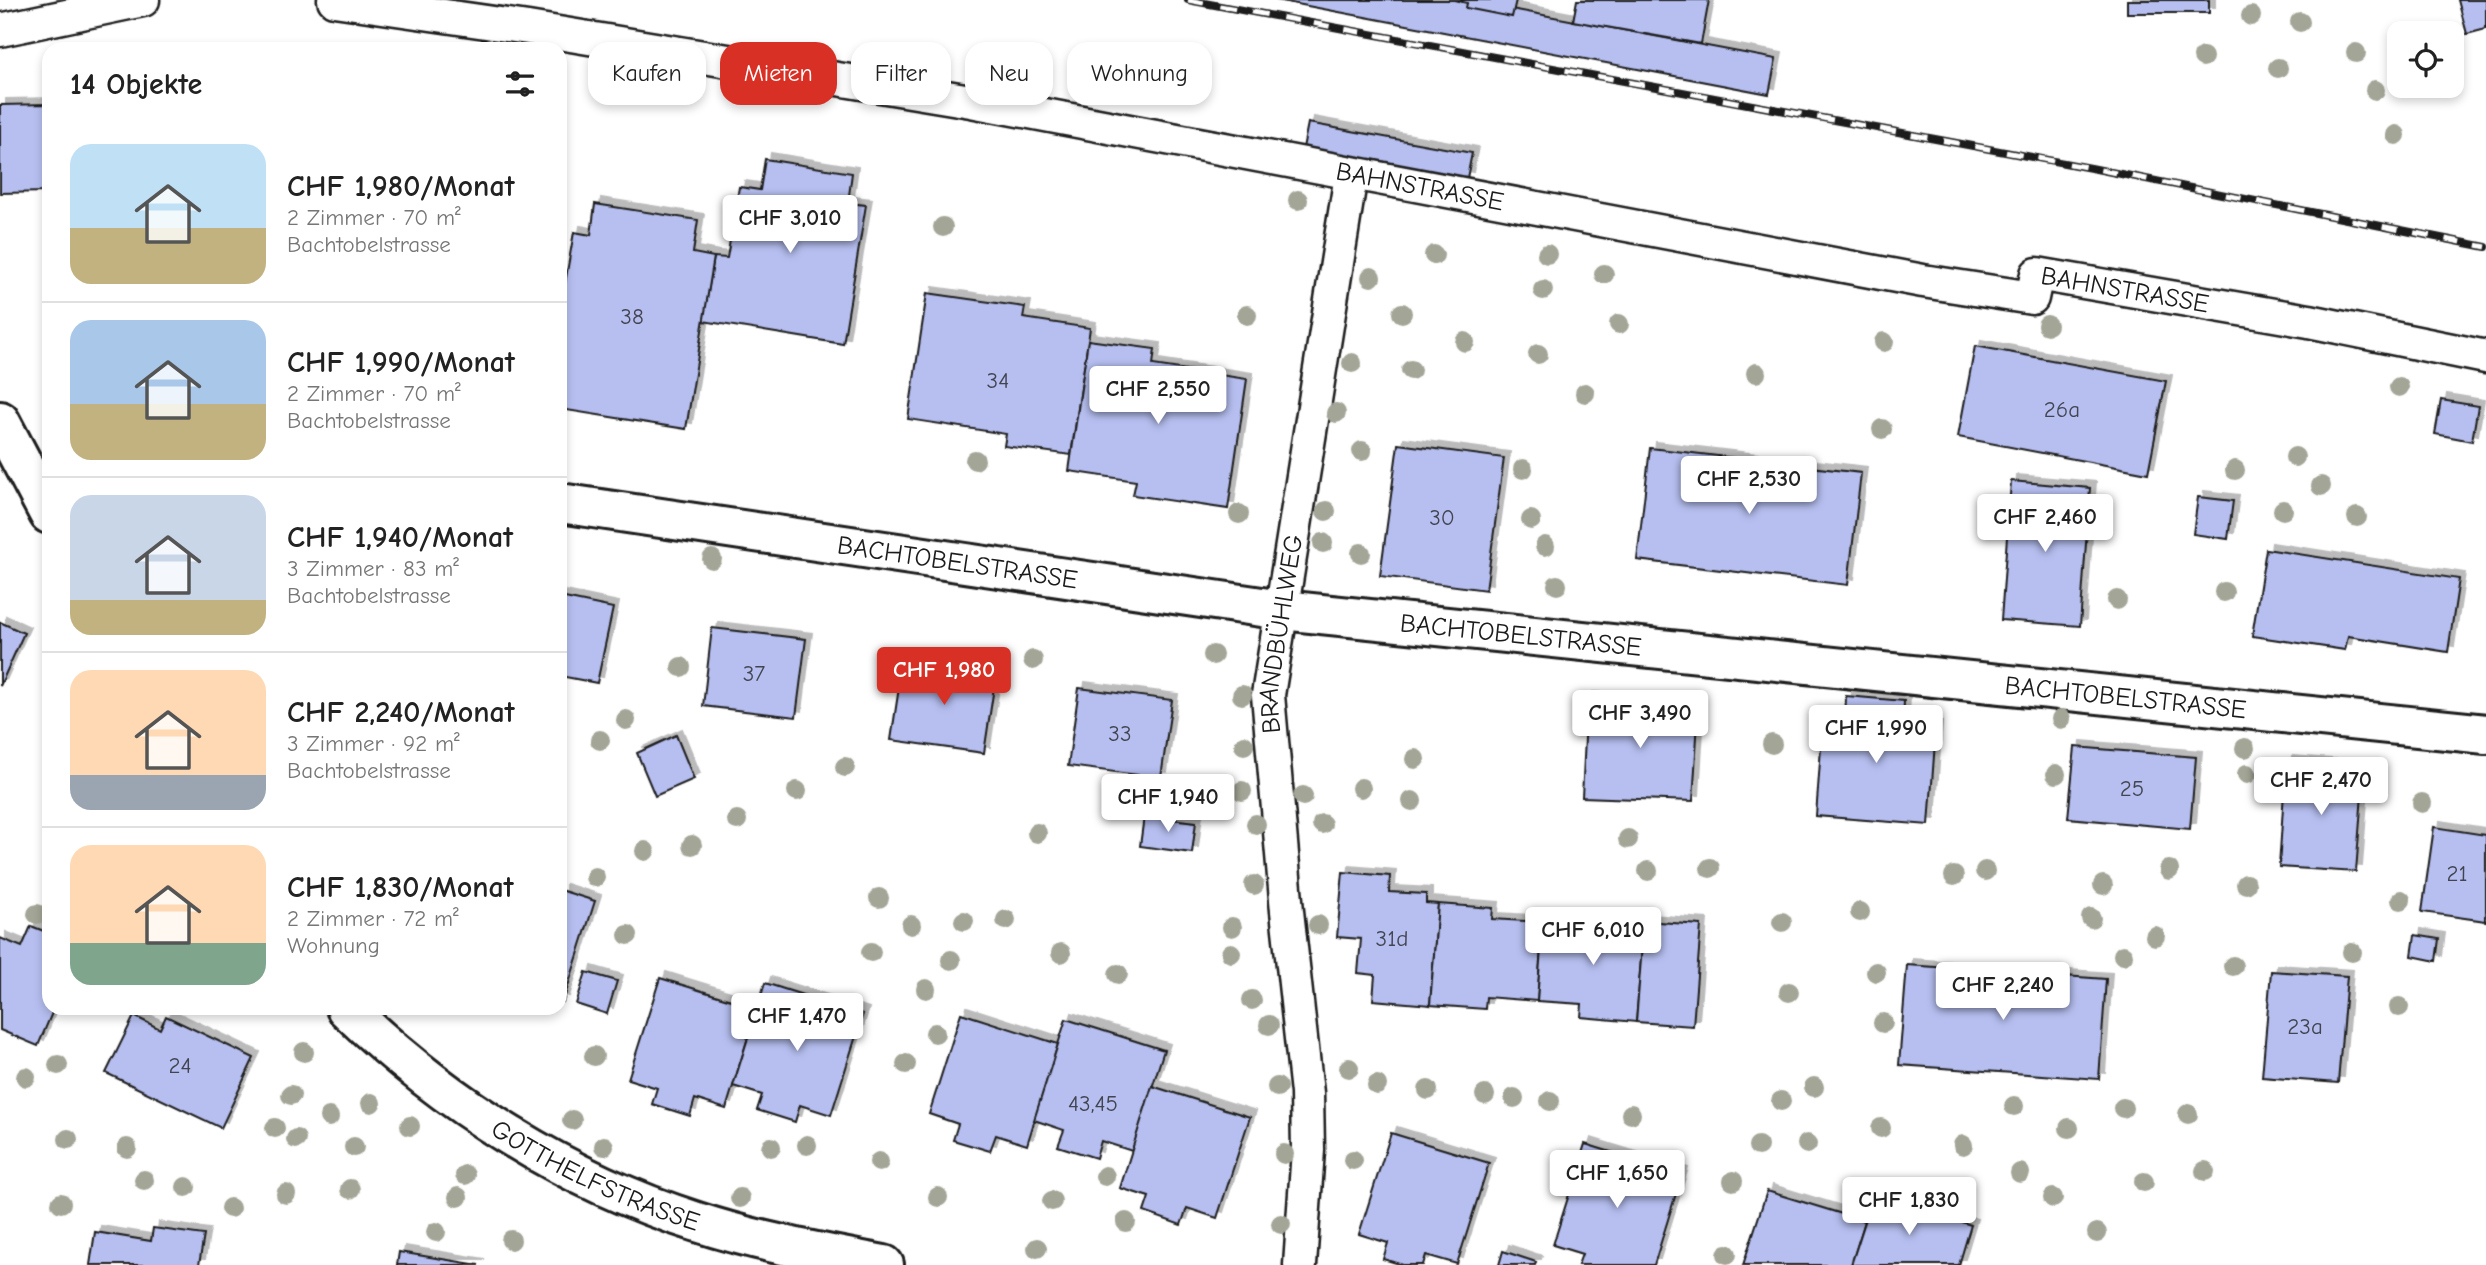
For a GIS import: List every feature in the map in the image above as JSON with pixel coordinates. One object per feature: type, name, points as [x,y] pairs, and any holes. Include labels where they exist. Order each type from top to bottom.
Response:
[{"type":"street","points":[[0,421],[42,501]]},
{"type":"street","name":"BACHTOBELSTRASSE","points":[[567,504],[1282,610],[2486,734]]},
{"type":"street","name":"GOTTHELFSTRASSE","points":[[354,1015],[423,1074],[471,1109],[515,1138],[583,1176],[698,1223],[785,1245],[884,1265]]},
{"type":"lane","points":[[0,30],[143,0]]},
{"type":"lane","name":"BAHNSTRASSE","points":[[334,0],[528,28],[971,101],[1351,175],[1923,281],[2032,298],[2037,274],[2309,321],[2486,357]]},
{"type":"lane","name":"BRANDBÜHLWEG","points":[[1300,1265],[1308,1150],[1307,1093],[1268,695],[1351,175]]},
{"type":"building","points":[[1276,0],[1464,0],[1776,59],[1769,94]]},
{"type":"building","points":[[1454,0],[1516,0],[1512,17],[1466,8],[1467,3]]},
{"type":"building","points":[[1577,0],[1709,0],[1701,44],[1573,21]]},
{"type":"building","points":[[2127,0],[2209,0],[2209,13],[2127,13]]},
{"type":"building","points":[[2458,0],[2486,0],[2486,29],[2467,34]]},
{"type":"building","points":[[42,104],[42,192],[0,193],[0,105]]},
{"type":"building","points":[[1308,123],[1472,153],[1467,178],[1303,148]]},
{"type":"building","points":[[765,159],[852,173],[848,203],[866,205],[843,344],[703,321],[714,257],[727,258],[739,187],[760,190]]},
{"type":"building","points":[[595,204],[698,220],[693,253],[714,257],[686,429],[567,410],[567,272],[574,232],[591,235]]},
{"type":"building","points":[[927,293],[1025,307],[1023,318],[1090,328],[1071,455],[1004,446],[1006,434],[908,419]]},
{"type":"building","points":[[1088,340],[1155,349],[1153,365],[1247,379],[1228,509],[1133,495],[1136,481],[1069,471]]},
{"type":"building","points":[[1975,346],[2166,381],[2148,473],[1958,437]]},
{"type":"building","points":[[2441,400],[2478,406],[2472,441],[2435,434]]},
{"type":"building","points":[[1398,444],[1504,458],[1486,590],[1380,576]]},
{"type":"building","points":[[1650,448],[1861,473],[1848,585],[1637,560]]},
{"type":"building","points":[[2011,481],[2090,488],[2080,626],[2001,620]]},
{"type":"building","points":[[2198,497],[2233,501],[2228,539],[2193,534]]},
{"type":"building","points":[[2266,549],[2459,579],[2448,652],[2348,636],[2345,650],[2252,636]]},
{"type":"building","points":[[567,598],[613,608],[597,683],[567,677]]},
{"type":"building","points":[[0,622],[24,633],[0,686]]},
{"type":"building","points":[[712,628],[806,639],[796,717],[703,706]]},
{"type":"building","points":[[903,661],[996,674],[984,753],[891,740]]},
{"type":"building","points":[[1079,688],[1172,700],[1161,778],[1068,766]]},
{"type":"building","points":[[1846,696],[1904,701],[1903,726],[1936,728],[1929,825],[1816,816],[1823,720],[1845,721]]},
{"type":"building","points":[[1587,698],[1699,704],[1693,801],[1582,797]]},
{"type":"building","points":[[676,735],[694,779],[655,796],[637,753]]},
{"type":"building","points":[[2075,747],[2196,757],[2190,829],[2068,818]]},
{"type":"building","points":[[2286,762],[2364,768],[2356,872],[2279,867]]},
{"type":"building","points":[[1144,816],[1196,822],[1192,853],[1140,846]]},
{"type":"building","points":[[2434,827],[2486,835],[2486,921],[2422,912]]},
{"type":"building","points":[[1343,872],[1390,876],[1389,892],[1426,894],[1426,903],[1438,904],[1430,1005],[1373,1000],[1375,975],[1358,973],[1361,939],[1337,937]]},
{"type":"building","points":[[567,892],[595,901],[567,989]]},
{"type":"building","points":[[1438,904],[1493,908],[1492,919],[1543,922],[1537,1001],[1486,997],[1485,1009],[1430,1005]]},
{"type":"building","points":[[1593,917],[1644,921],[1636,1022],[1581,1017],[1582,1004],[1537,1001],[1543,922],[1592,926]]},
{"type":"building","points":[[1644,921],[1701,925],[1693,1026],[1636,1022]]},
{"type":"building","points":[[31,926],[42,930],[42,1015],[51,1015],[38,1046],[0,1030],[0,938],[22,947]]},
{"type":"building","points":[[2415,935],[2439,939],[2436,961],[2412,956]]},
{"type":"building","points":[[1907,965],[2106,979],[2099,1079],[1899,1065]]},
{"type":"building","points":[[2271,971],[2347,976],[2338,1083],[2262,1077]]},
{"type":"building","points":[[586,972],[617,981],[607,1014],[576,1004]]},
{"type":"building","points":[[660,978],[757,1008],[726,1109],[695,1099],[690,1116],[652,1104],[657,1088],[628,1079]]},
{"type":"building","points":[[765,983],[863,1014],[831,1115],[800,1105],[795,1122],[757,1110],[762,1095],[733,1086]]},
{"type":"building","points":[[961,1013],[1058,1044],[1027,1145],[996,1135],[990,1151],[953,1140],[958,1124],[929,1114]]},
{"type":"building","points":[[134,1016],[160,1029],[166,1016],[254,1058],[221,1128],[106,1073]]},
{"type":"building","points":[[1066,1019],[1164,1050],[1132,1151],[1101,1141],[1096,1158],[1058,1146],[1064,1130],[1034,1120]]},
{"type":"building","points":[[1152,1086],[1250,1117],[1217,1218],[1187,1208],[1181,1225],[1144,1212],[1149,1197],[1120,1188]]},
{"type":"building","points":[[1391,1133],[1489,1163],[1457,1264],[1426,1255],[1423,1265],[1403,1265],[1383,1259],[1388,1243],[1359,1234]]},
{"type":"building","points":[[1585,1144],[1682,1174],[1654,1265],[1578,1265],[1582,1254],[1553,1245]]},
{"type":"building","points":[[1767,1191],[1865,1221],[1851,1265],[1743,1265]]},
{"type":"building","points":[[1874,1194],[1971,1225],[1959,1265],[1851,1265]]},
{"type":"building","points":[[153,1228],[204,1235],[199,1265],[90,1265],[95,1232],[151,1241]]},
{"type":"building","points":[[1503,1251],[1536,1262],[1535,1265],[1499,1265]]},
{"type":"building","points":[[399,1252],[479,1265],[397,1265]]},
{"type":"railway","points":[[1188,0],[2091,168],[2486,247]]}]
